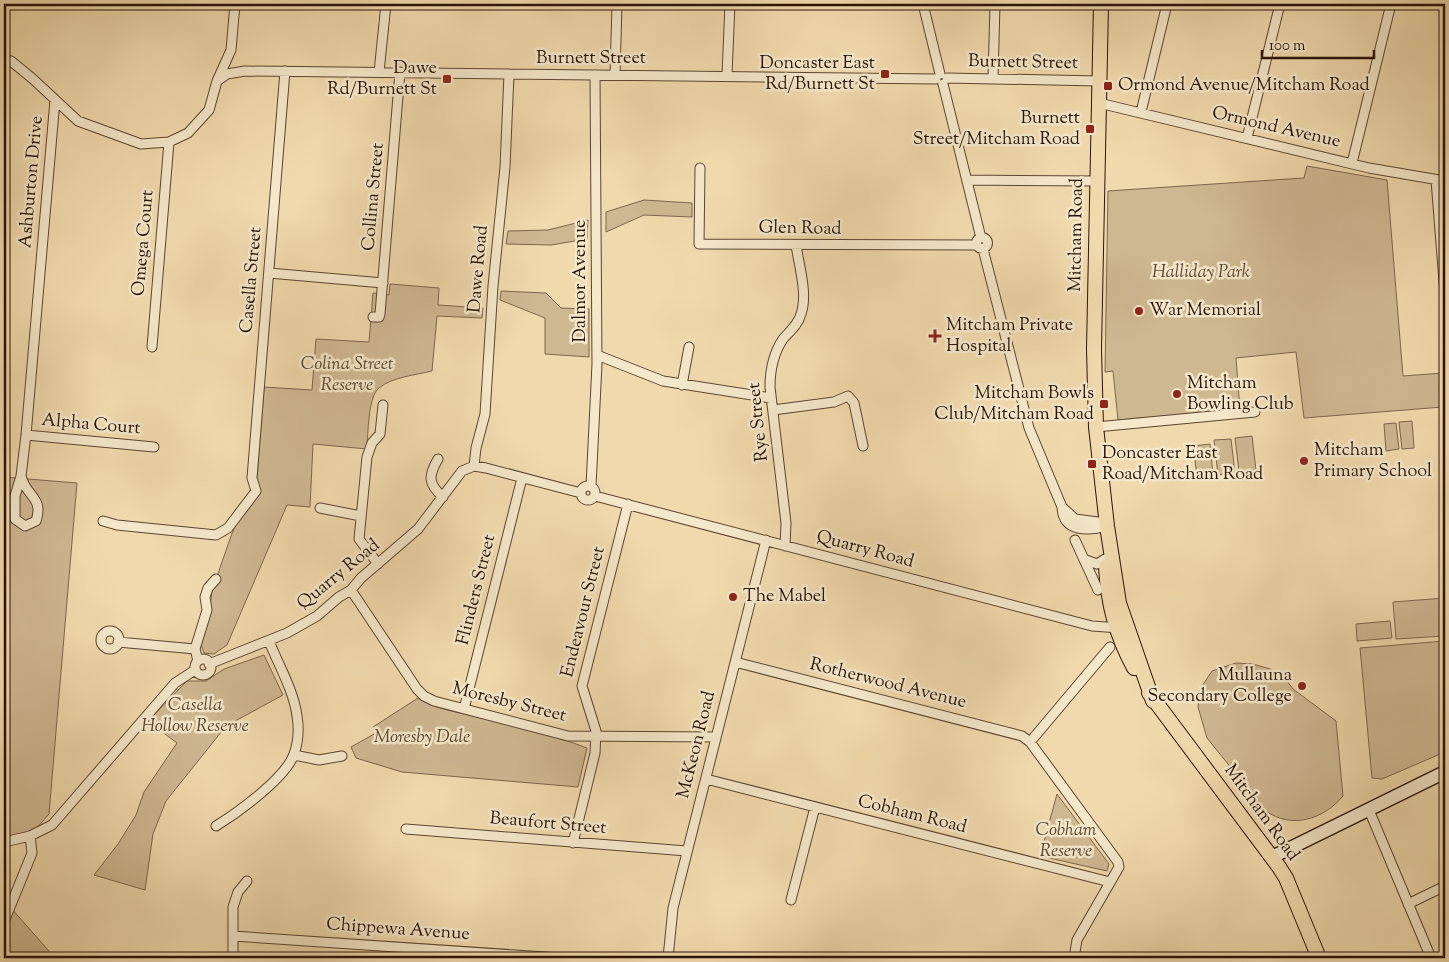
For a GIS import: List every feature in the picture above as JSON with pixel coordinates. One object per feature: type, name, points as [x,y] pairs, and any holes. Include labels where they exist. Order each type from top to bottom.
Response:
[{"type":"main road","name":"Mitcham Road","points":[[1101,4],[1094,349],[1096,427],[1107,526],[1122,628]]},
{"type":"main road","name":"Mitcham Road","points":[[1107,526],[1105,559],[1108,596],[1153,701],[1272,856],[1286,878],[1319,958]]},
{"type":"main road","points":[[1272,856],[1445,772]]},
{"type":"street","points":[[4,58],[22,69],[78,121],[120,138],[141,144],[169,142],[188,133],[209,110],[217,81],[228,58],[235,4]]},
{"type":"street","points":[[380,72],[386,4]]},
{"type":"street","points":[[615,75],[617,4]]},
{"type":"street","points":[[728,75],[730,4]]},
{"type":"street","points":[[923,4],[967,180],[980,244],[1029,428],[1068,524],[1090,531],[1107,526]]},
{"type":"street","points":[[993,79],[994,4]]},
{"type":"street","points":[[1141,112],[1167,4]]},
{"type":"street","points":[[1247,138],[1280,4]]},
{"type":"street","points":[[1352,163],[1391,4]]},
{"type":"street","points":[[228,58],[245,71]]},
{"type":"street","name":"Burnett Street","points":[[217,81],[227,74],[245,71],[285,71],[1099,81]]},
{"type":"street","name":"Casella Street","points":[[103,522],[117,526],[216,535],[228,528],[256,491],[252,478],[285,71]]},
{"type":"street","name":"Collina Street","points":[[373,317],[380,316],[400,72]]},
{"type":"street","name":"Dawe Road","points":[[474,466],[485,414],[493,286],[505,167],[509,74]]},
{"type":"street","name":"Dalmor Avenue","points":[[591,486],[594,470],[597,355],[595,76]]},
{"type":"street","name":"Ashburton Drive","points":[[21,476],[25,489],[36,500],[39,507],[36,521],[25,526],[17,522],[14,512],[16,489],[21,476],[26,435],[55,100]]},
{"type":"street","name":"Ormond Avenue","points":[[1099,103],[1352,163],[1441,181]]},
{"type":"street","name":"Omega Court","points":[[152,347],[169,142]]},
{"type":"street","name":"Glen Road","points":[[700,168],[699,244],[980,244]]},
{"type":"street","points":[[967,180],[1097,181]]},
{"type":"street","points":[[1441,181],[1445,294]]},
{"type":"street","name":"Rye Street","points":[[785,546],[786,523],[774,410],[771,398],[770,372],[774,356],[783,340],[794,328],[803,308],[796,245]]},
{"type":"street","points":[[269,273],[383,283]]},
{"type":"street","points":[[682,385],[689,347]]},
{"type":"street","points":[[597,355],[662,381],[771,398]]},
{"type":"street","points":[[774,410],[834,402],[848,396],[854,403],[863,446]]},
{"type":"street","points":[[378,564],[358,539],[367,457],[372,443],[380,434],[383,404]]},
{"type":"street","points":[[1096,427],[1255,412]]},
{"type":"street","name":"Alpha Court","points":[[26,435],[154,447]]},
{"type":"street","points":[[438,459],[431,482],[432,487],[443,496]]},
{"type":"street","name":"Quarry Road","points":[[197,665],[198,674],[206,674],[210,668],[209,664],[269,641],[305,624],[339,597],[351,590],[361,578],[418,529],[462,471],[474,466],[581,492],[587,500],[595,496],[1092,626],[1122,628]]},
{"type":"street","name":"Flinders Street","points":[[464,709],[522,478]]},
{"type":"street","points":[[581,492],[584,487],[591,486],[596,491],[595,496]]},
{"type":"street","name":"Endeavour Street","points":[[573,843],[595,753],[596,737],[595,725],[581,691],[628,504]]},
{"type":"street","points":[[320,508],[360,516]]},
{"type":"street","name":"McKeon Road","points":[[668,958],[673,908],[766,540]]},
{"type":"street","points":[[1076,540],[1098,590]]},
{"type":"street","points":[[1086,560],[1096,564],[1105,559]]},
{"type":"street","points":[[197,665],[195,649],[207,610],[205,597],[208,588],[216,579]]},
{"type":"street","name":"Moresby Street","points":[[351,590],[424,696],[464,709],[568,736],[716,738]]},
{"type":"street","points":[[216,826],[238,812],[280,775],[294,755],[298,735],[297,715],[269,641]]},
{"type":"street","points":[[118,642],[195,649]]},
{"type":"street","points":[[1074,958],[1077,940],[1119,867],[1118,862],[1030,742],[1110,647]]},
{"type":"street","points":[[197,665],[203,660],[209,664]]},
{"type":"street","name":"Rotherwood Avenue","points":[[735,662],[1022,736],[1030,742]]},
{"type":"street","name":"Quarry Road","points":[[4,842],[30,836],[52,825],[175,683],[197,665]]},
{"type":"street","points":[[294,755],[319,760],[342,756]]},
{"type":"street","name":"Cobham Road","points":[[706,779],[1110,882]]},
{"type":"street","points":[[791,900],[815,807]]},
{"type":"street","points":[[1369,810],[1431,958]]},
{"type":"street","name":"Beaufort Street","points":[[406,829],[687,851]]},
{"type":"street","points":[[4,922],[32,853],[30,836]]},
{"type":"street","points":[[233,958],[233,907],[238,892],[247,881]]},
{"type":"street","points":[[1408,904],[1445,886]]},
{"type":"street","name":"Chippewa Avenue","points":[[233,936],[487,955],[560,958]]},
{"type":"green space","name":"Halliday Park","points":[[1307,166],[1387,180],[1403,376],[1443,373],[1443,407],[1304,418],[1296,352],[1236,358],[1240,410],[1118,420],[1113,371],[1105,372],[1108,191],[1304,178]]},
{"type":"green space","points":[[644,200],[692,203],[692,217],[644,215],[606,232],[606,212]]},
{"type":"green space","points":[[588,220],[587,239],[551,245],[506,244],[508,231],[548,230]]},
{"type":"green space","name":"Colina Street Reserve","points":[[390,284],[439,288],[438,305],[483,308],[482,318],[437,316],[432,371],[391,381],[375,392],[369,416],[367,449],[313,444],[310,507],[287,505],[227,645],[214,654],[204,653],[201,644],[208,621],[212,591],[242,509],[256,491],[264,387],[312,390],[316,339],[369,342],[373,293],[389,295]]},
{"type":"green space","points":[[501,291],[546,293],[561,308],[589,309],[589,357],[545,354],[545,318],[500,300]]},
{"type":"green space","points":[[1412,421],[1414,448],[1402,449],[1399,422]]},
{"type":"green space","points":[[1396,423],[1399,449],[1386,451],[1384,424]]},
{"type":"green space","points":[[1252,436],[1256,470],[1239,472],[1235,438]]},
{"type":"green space","points":[[1231,439],[1235,473],[1218,475],[1214,440]]},
{"type":"green space","points":[[1210,444],[1213,474],[1197,476],[1193,446]]},
{"type":"green space","points":[[4,477],[77,483],[49,814],[35,830],[4,838]]},
{"type":"green space","points":[[1445,598],[1445,636],[1396,639],[1393,602]]},
{"type":"green space","points":[[1390,621],[1392,638],[1357,641],[1356,624]]},
{"type":"green space","points":[[1445,641],[1445,752],[1382,779],[1372,778],[1360,648]]},
{"type":"green space","name":"Casella Hollow Reserve","points":[[264,655],[283,695],[226,726],[166,801],[153,834],[145,890],[94,875],[118,844],[136,815],[144,792],[177,743],[148,721],[187,681],[206,681],[224,669]]},
{"type":"green space","points":[[1236,663],[1253,664],[1270,669],[1284,677],[1293,689],[1336,721],[1343,796],[1326,811],[1306,819],[1286,820],[1266,811],[1207,738],[1198,707],[1200,689],[1212,671]]},
{"type":"green space","name":"Moresby Dale","points":[[418,698],[439,708],[532,731],[587,748],[578,787],[402,772],[356,758],[351,747],[376,733],[373,727]]},
{"type":"green space","name":"Cobham Reserve","points":[[1057,794],[1109,864],[1107,871],[1040,856]]},
{"type":"green space","points":[[4,900],[55,958],[4,958]]},
{"type":"place","name":"Doncaster East Rd/Burnett St","points":[[885,74]]},
{"type":"place","name":"Dawe Rd/Burnett St","points":[[447,79]]},
{"type":"place","name":"Ormond Avenue/Mitcham Road","points":[[1108,86]]},
{"type":"place","name":"Burnett Street/Mitcham Road","points":[[1090,129]]},
{"type":"place","name":"War Memorial","points":[[1139,311]]},
{"type":"place","name":"Mitcham Private Hospital","points":[[935,336]]},
{"type":"place","name":"Mitcham Bowling Club","points":[[1177,394]]},
{"type":"place","name":"Mitcham Bowls Club/Mitcham Road","points":[[1104,404]]},
{"type":"place","name":"Mitcham Primary School","points":[[1304,461]]},
{"type":"place","name":"Doncaster East Road/Mitcham Road","points":[[1092,464]]},
{"type":"place","name":"The Mabel","points":[[733,597]]},
{"type":"place","name":"Mullauna Secondary College","points":[[1302,686]]}]
